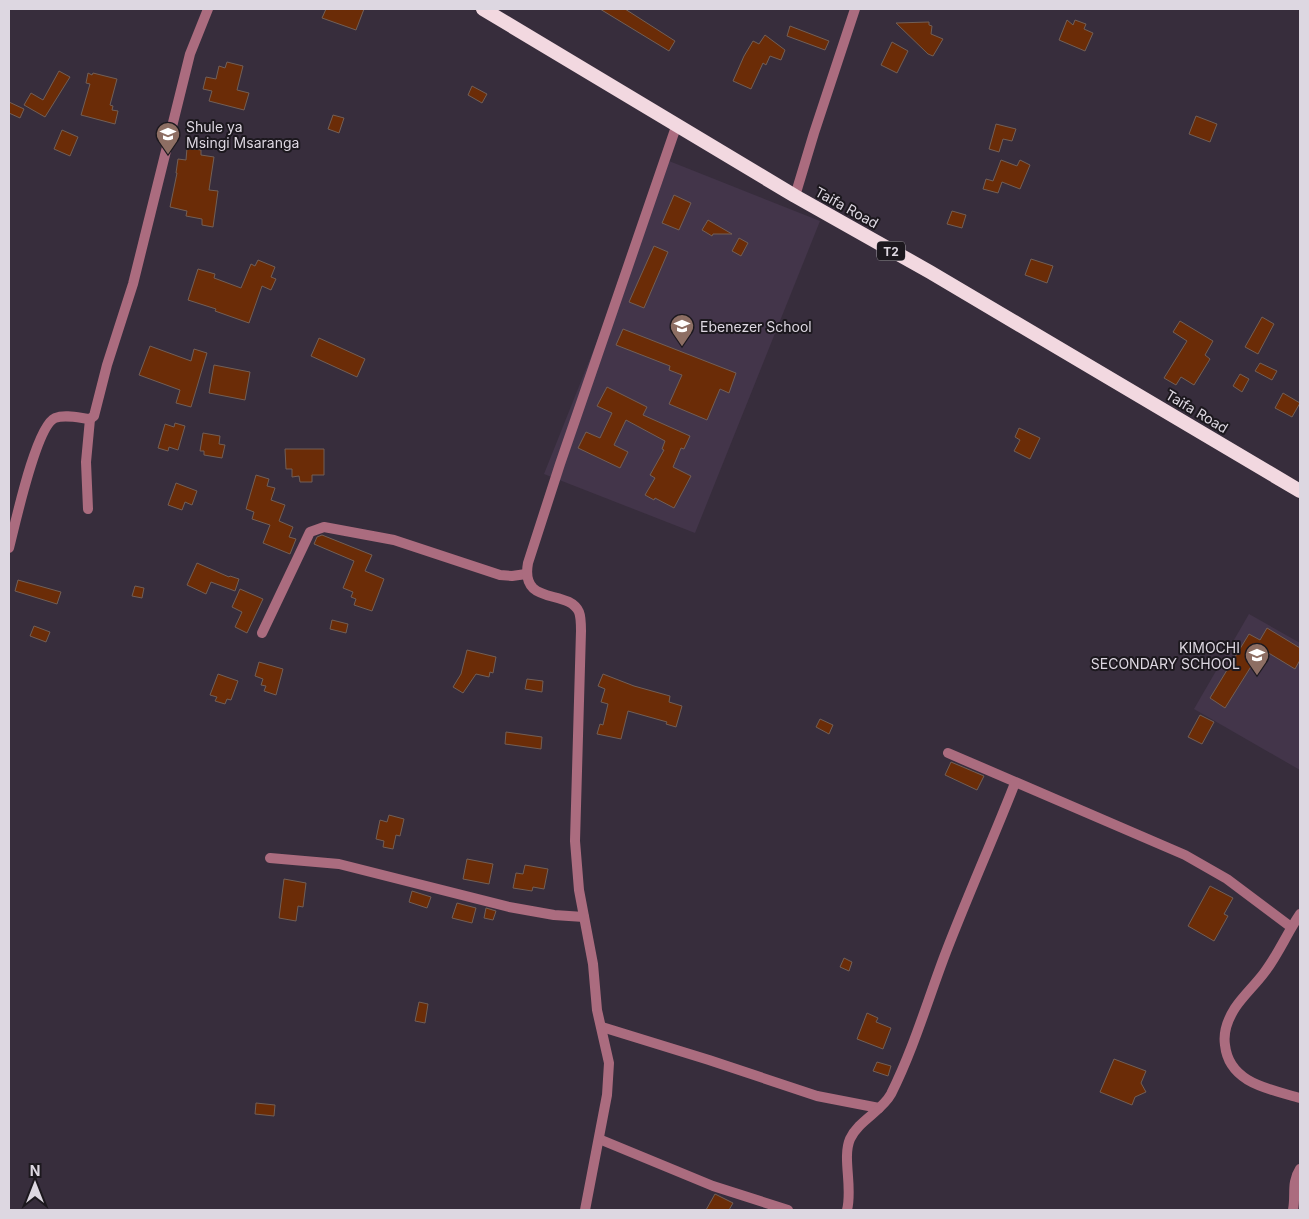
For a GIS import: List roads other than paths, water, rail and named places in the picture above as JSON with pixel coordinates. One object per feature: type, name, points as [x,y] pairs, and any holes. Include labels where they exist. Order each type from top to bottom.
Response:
[{"type":"highway","name":"Taifa Road","points":[[483,9],[795,196],[930,272],[1300,491]]},
{"type":"street","points":[[88,509],[86,462],[90,419],[94,416],[97,407],[107,365],[133,284],[190,54],[208,9]]},
{"type":"street","points":[[795,196],[856,9]]},
{"type":"street","points":[[585,1210],[609,1078],[609,1063],[598,1010],[593,964],[579,890],[575,841],[581,641],[579,611],[571,603],[542,594],[528,583],[526,574],[560,464],[677,124]]},
{"type":"street","points":[[9,548],[23,492],[44,430],[53,418],[61,416],[90,419]]},
{"type":"street","points":[[262,633],[310,532],[324,527],[394,540],[500,575],[526,574]]},
{"type":"street","points":[[948,753],[1185,855],[1207,867],[1291,927]]},
{"type":"street","points":[[847,1210],[849,1195],[849,1142],[858,1128],[890,1096],[914,1044],[946,952],[1015,783]]},
{"type":"street","points":[[270,858],[339,864],[510,907],[554,915],[584,917]]},
{"type":"street","points":[[1300,914],[1265,972],[1235,1007],[1228,1023],[1224,1040],[1231,1066],[1243,1077],[1258,1085],[1300,1098]]},
{"type":"street","points":[[602,1027],[817,1096],[879,1108]]},
{"type":"street","points":[[599,1139],[714,1186],[788,1210]]},
{"type":"street","points":[[1293,1210],[1295,1201],[1293,1186],[1300,1169]]},
{"type":"place","name":"Shule ya Msingi Msaranga","points":[[168,155]]},
{"type":"place","name":"Ebenezer School","points":[[682,347]]},
{"type":"place","name":"KIMOCHI SECONDARY SCHOOL","points":[[1257,676]]}]
